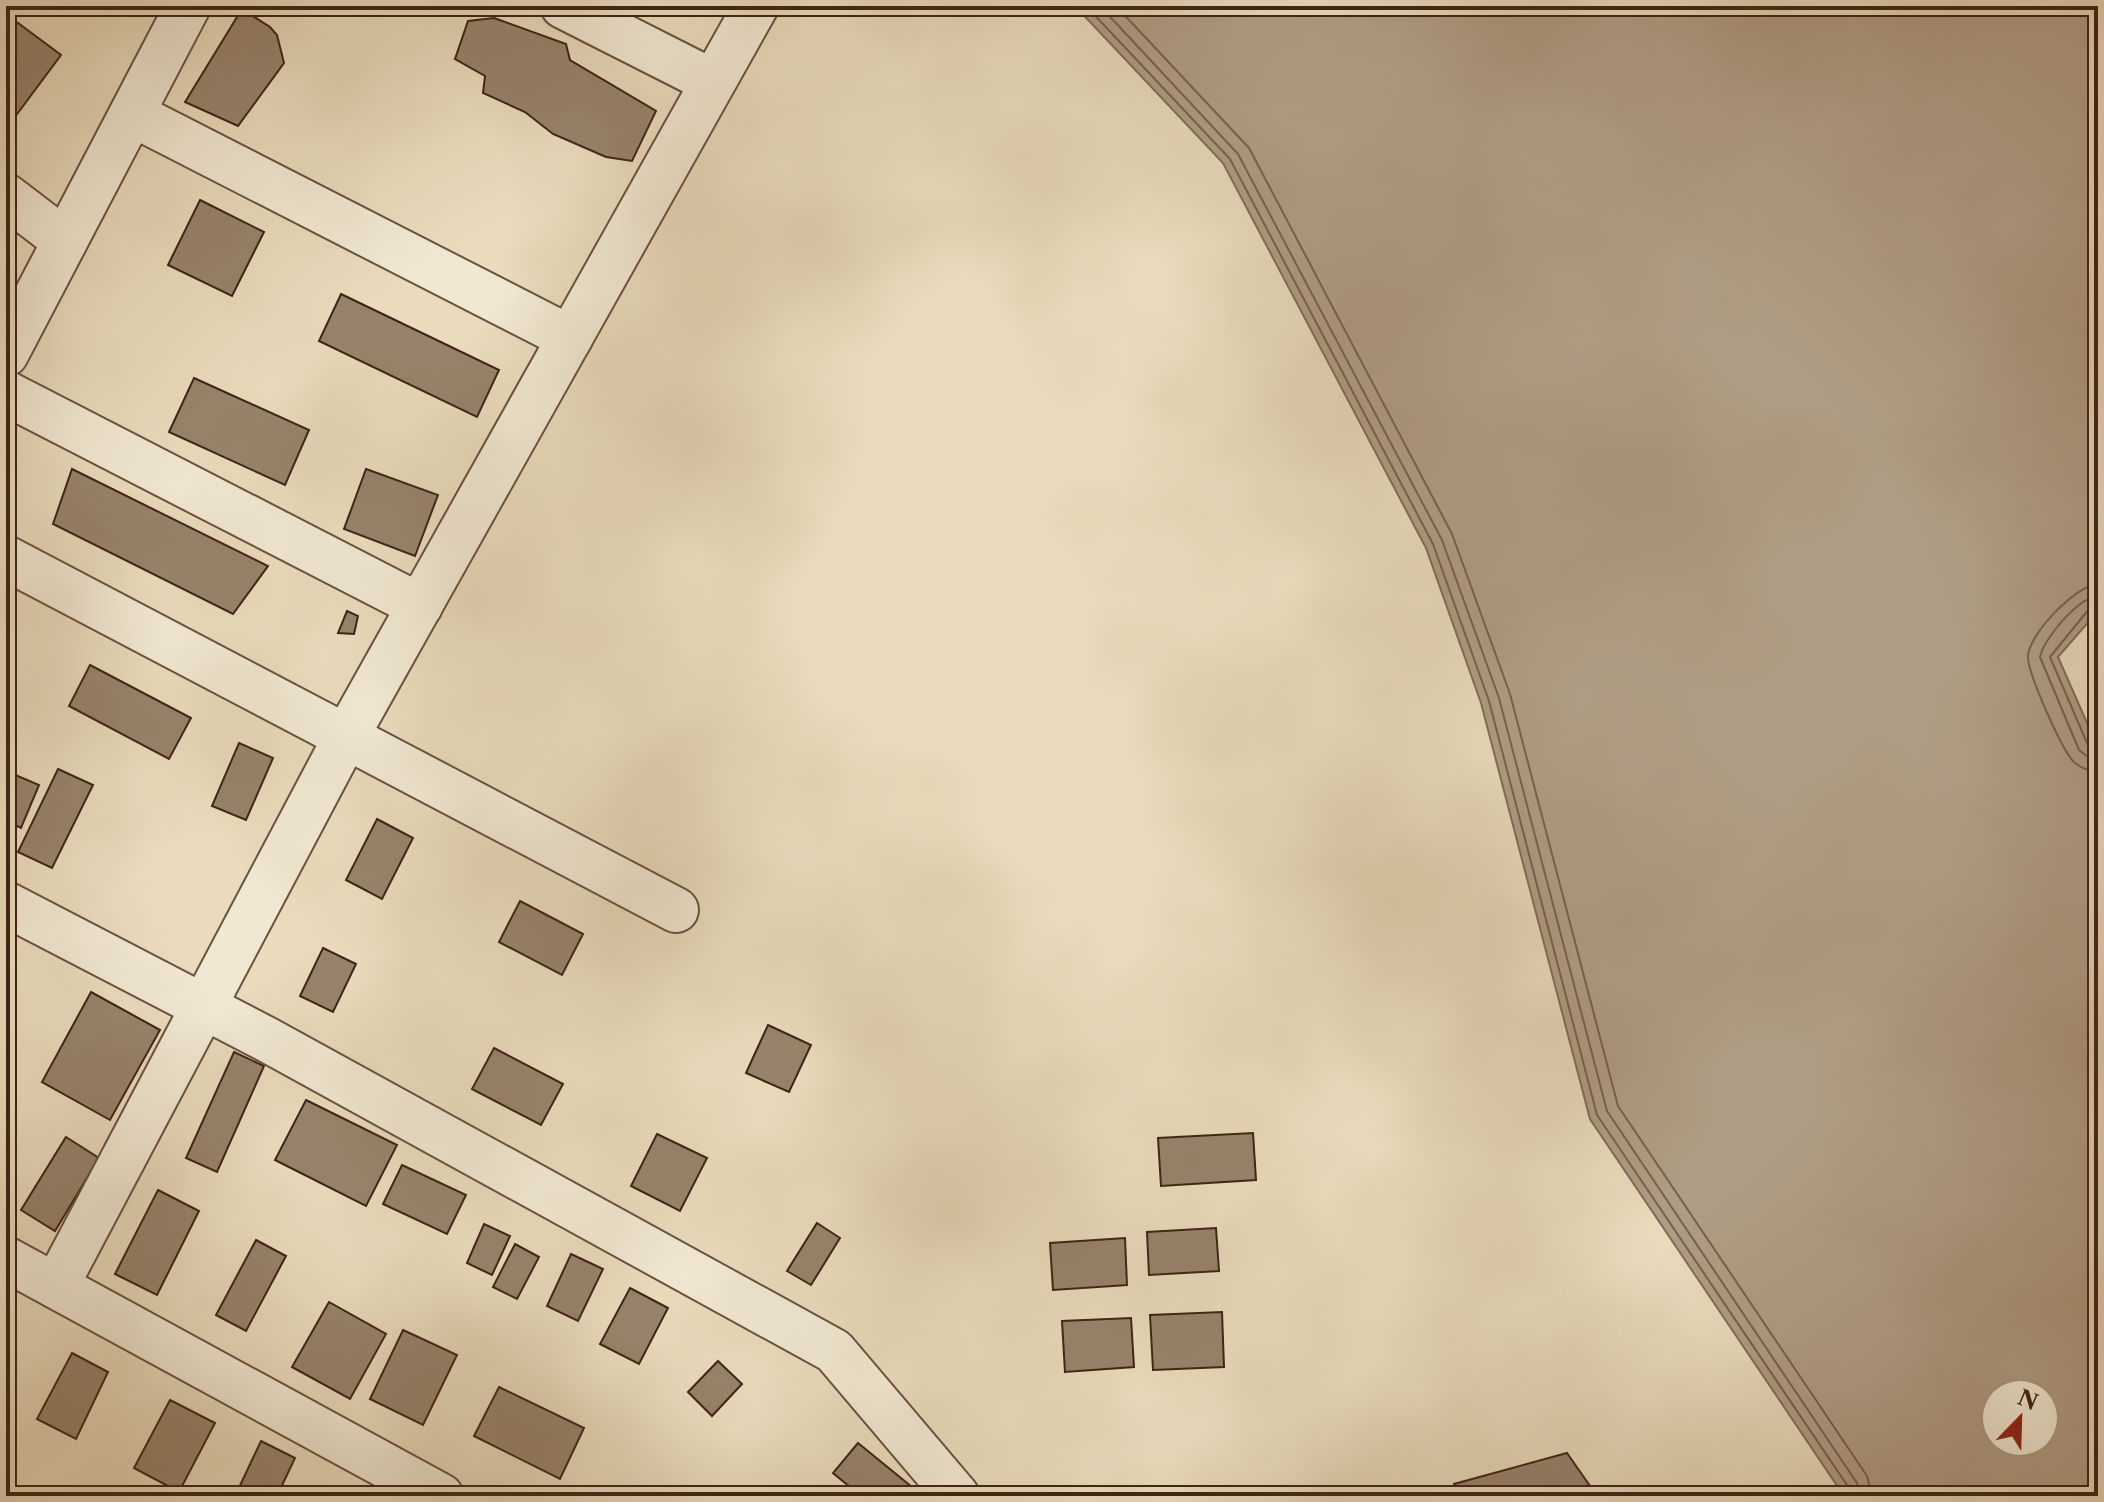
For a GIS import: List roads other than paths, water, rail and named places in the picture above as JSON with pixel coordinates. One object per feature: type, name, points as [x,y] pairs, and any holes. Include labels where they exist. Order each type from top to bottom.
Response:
[{"type":"street","points":[[6,354],[188,6]]},
{"type":"street","points":[[563,6],[713,82]]},
{"type":"street","points":[[56,1286],[346,737],[756,6]]},
{"type":"street","points":[[132,114],[570,338]]},
{"type":"street","points":[[6,196],[65,241]]},
{"type":"street","points":[[6,393],[420,606]]},
{"type":"street","points":[[6,558],[676,910]]},
{"type":"street","points":[[6,904],[202,1006],[834,1351],[957,1496]]},
{"type":"street","points":[[6,1259],[441,1496]]},
{"type":"water","points":[[1075,6],[2098,6],[2098,611],[2058,657],[2098,748],[2098,1496],[1844,1496],[1590,1119],[1481,703],[1426,548],[1223,163]]}]
